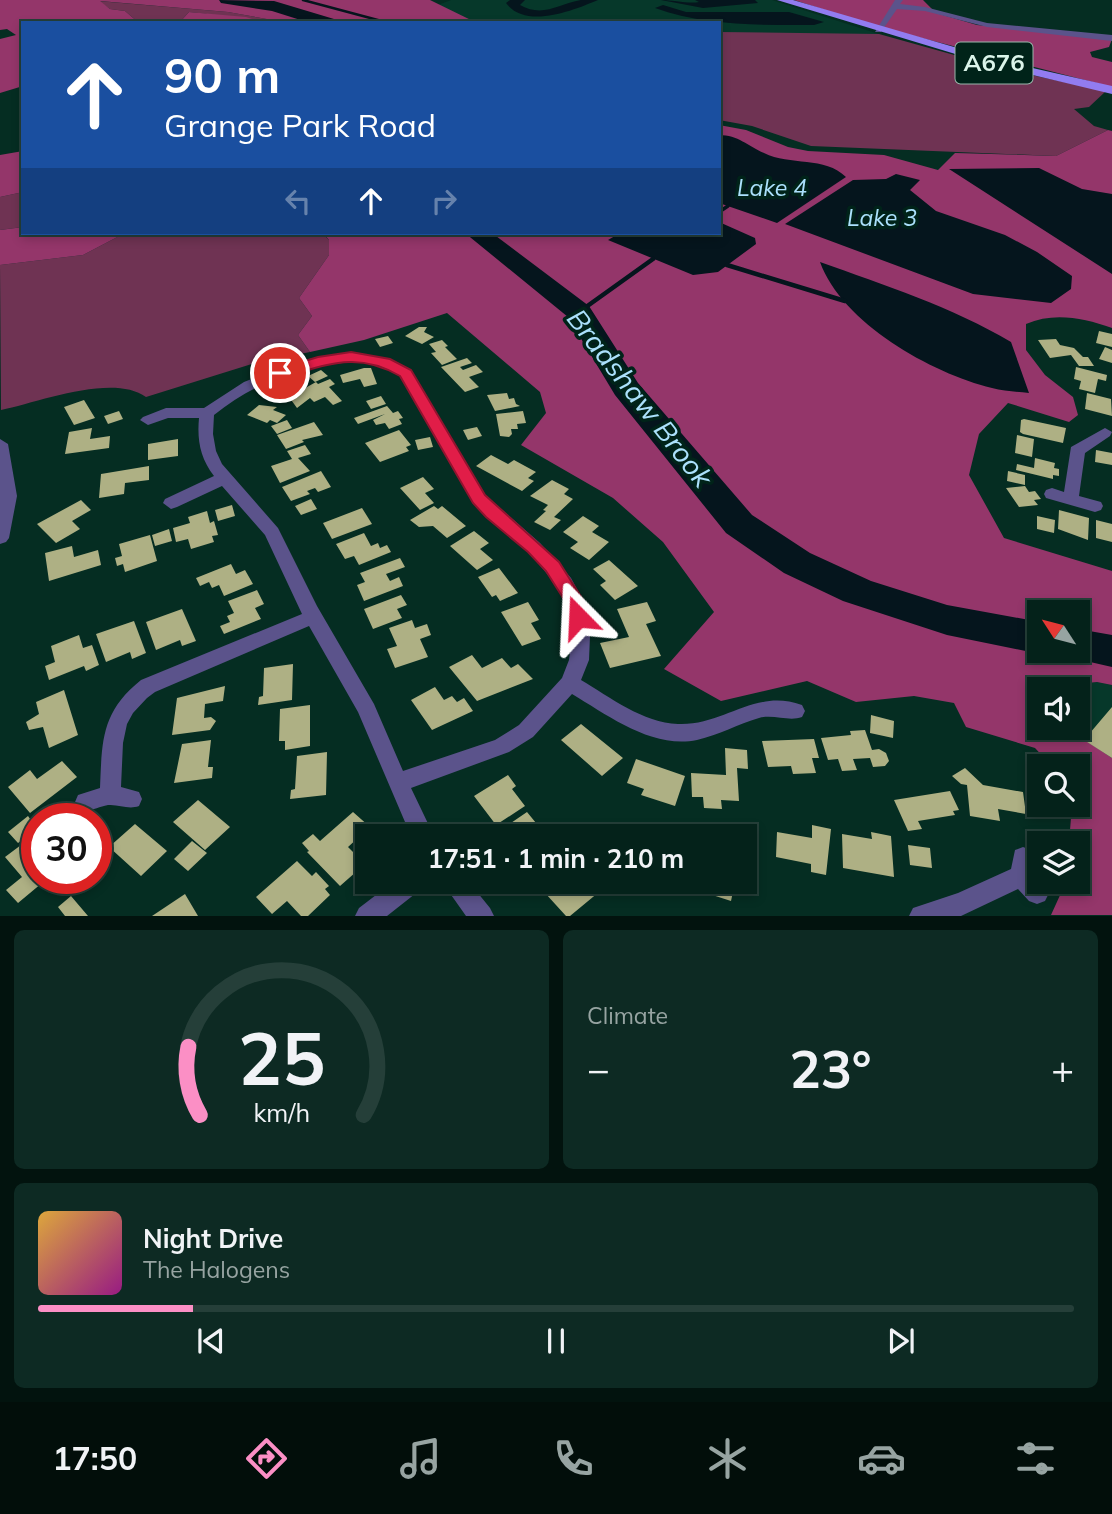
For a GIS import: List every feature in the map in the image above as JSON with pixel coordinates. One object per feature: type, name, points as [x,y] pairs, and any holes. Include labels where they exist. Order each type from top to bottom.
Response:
[{"type":"main road","name":"A676","points":[[782,0],[999,64],[1112,90]]},
{"type":"street","points":[[878,30],[897,3],[987,25],[1112,38]]},
{"type":"street","points":[[154,413],[207,413],[232,393],[260,380],[334,357],[369,358],[385,362],[406,373],[479,499],[552,566],[574,600],[581,636],[579,660],[570,683],[526,731],[502,746],[397,783]]},
{"type":"street","points":[[207,413],[205,444],[222,480],[250,502],[263,517],[313,617],[368,712],[417,824]]},
{"type":"street","points":[[1087,427],[1109,434]]},
{"type":"street","points":[[1071,498],[1077,451],[1109,434]]},
{"type":"street","points":[[0,444],[9,496],[0,538]]},
{"type":"street","points":[[168,504],[222,480]]},
{"type":"street","points":[[1052,494],[1095,506]]},
{"type":"street","points":[[86,802],[120,797],[116,728],[120,714],[148,686],[313,617]]},
{"type":"street","points":[[570,683],[639,722],[658,730],[678,733],[727,722],[763,700],[795,711]]},
{"type":"street","points":[[921,915],[961,904],[1027,875]]},
{"type":"street","points":[[367,915],[396,894]]},
{"type":"street","points":[[464,894],[482,915]]},
{"type":"shaded area","points":[[0,0],[430,0],[473,21],[278,21],[228,12],[100,1],[110,9],[125,11],[137,21],[21,21],[21,87],[0,93],[0,39],[16,35],[7,29],[0,30]]},
{"type":"shaded area","points":[[451,0],[772,0],[882,35],[721,35],[721,21],[432,21],[438,5]]},
{"type":"shaded area","points":[[794,0],[923,0],[936,13],[977,25],[1112,39],[1109,47],[1090,52],[1092,57],[1112,62],[1112,87],[875,26]]},
{"type":"shaded area","points":[[98,1],[228,12],[278,21],[256,21],[189,12],[181,21],[137,21],[125,11],[110,9]]},
{"type":"shaded area","points":[[189,12],[246,17],[259,21],[181,21]]},
{"type":"shaded area","points":[[721,32],[879,34],[1008,70],[1106,91],[1089,107],[1074,109],[1094,126],[1108,130],[1056,156],[811,146],[752,126],[721,120]]},
{"type":"shaded area","points":[[721,125],[746,130],[788,147],[808,151],[884,155],[938,170],[955,153],[1056,156],[1108,130],[1112,131],[1112,328],[1090,321],[1058,317],[1026,324],[1026,350],[1045,375],[1073,397],[1078,415],[1069,422],[1008,403],[979,434],[969,475],[1004,538],[1112,571],[1112,685],[1090,683],[1090,677],[1027,677],[1027,740],[1085,740],[1112,758],[1112,915],[1051,915],[1061,894],[1090,894],[1090,831],[1070,831],[1071,817],[1090,817],[1090,754],[1041,754],[1035,748],[966,727],[954,703],[914,696],[856,702],[807,681],[721,701],[664,669],[714,612],[663,542],[613,498],[521,445],[546,413],[540,392],[447,313],[364,340],[310,352],[298,335],[312,316],[299,298],[329,255],[329,240],[325,235],[721,235]]},
{"type":"shaded area","points":[[21,151],[21,192],[0,197],[0,155]]},
{"type":"shaded area","points":[[21,192],[21,227],[0,230],[0,197]]},
{"type":"shaded area","points":[[21,227],[21,235],[121,235],[83,255],[0,265],[0,230]]},
{"type":"shaded area","points":[[121,235],[324,235],[329,240],[329,255],[299,298],[312,316],[298,335],[310,352],[255,363],[146,397],[132,390],[96,388],[1,410],[0,265],[83,255]]},
{"type":"shaded area","points":[[1090,683],[1112,685],[1112,758],[1084,740],[1090,740]]},
{"type":"water","points":[[510,0],[525,0],[520,5],[528,9],[543,10],[581,0],[598,0],[564,12],[538,17],[515,11],[506,3]]},
{"type":"water","points":[[661,0],[691,3],[699,2],[695,0],[755,0],[758,3],[703,8]]},
{"type":"water","points":[[663,5],[686,12],[789,12],[824,22],[794,25],[713,21],[655,8]]},
{"type":"water","name":"Lake 4","points":[[721,135],[737,139],[774,157],[828,166],[846,177],[777,223],[721,204]]},
{"type":"water","points":[[1039,168],[1082,189],[1112,194],[1112,274],[949,169]]},
{"type":"water","name":"Lake 3","points":[[896,174],[920,180],[910,190],[936,211],[1005,235],[1037,252],[1072,276],[1071,289],[1051,303],[973,294],[785,224],[853,180],[886,179]]},
{"type":"water","points":[[721,223],[755,238],[756,244],[718,272],[693,275],[608,240],[617,235],[721,235]]},
{"type":"water","points":[[820,262],[942,307],[1011,342],[1029,393],[997,389],[968,381],[942,371],[891,342],[868,325],[848,305],[831,284]]},
{"type":"building","points":[[419,327],[427,327],[424,332],[434,337],[422,344],[405,336]]},
{"type":"building","points":[[1099,331],[1112,334],[1112,347],[1096,343]]},
{"type":"building","points":[[388,336],[393,343],[380,347],[375,339]]},
{"type":"building","points":[[1056,339],[1060,345],[1074,348],[1083,357],[1088,357],[1094,366],[1079,366],[1071,355],[1050,358],[1038,340]]},
{"type":"building","points":[[442,340],[457,359],[442,365],[431,353],[436,352],[429,344]]},
{"type":"building","points":[[1105,347],[1112,350],[1112,363],[1099,359]]},
{"type":"building","points":[[467,358],[472,363],[460,367],[463,370],[476,365],[483,372],[469,377],[479,387],[465,392],[441,367]]},
{"type":"building","points":[[1076,367],[1107,375],[1106,381],[1098,379],[1095,393],[1079,389],[1081,381],[1074,379]]},
{"type":"building","points":[[371,368],[377,384],[364,387],[360,379],[343,383],[340,375]]},
{"type":"building","points":[[321,370],[328,376],[315,382],[308,376]]},
{"type":"building","points":[[330,379],[335,384],[329,387],[342,401],[333,405],[325,397],[314,402],[310,398],[297,408],[289,397],[316,382],[318,384]]},
{"type":"building","points":[[281,384],[285,392],[270,397],[266,389]]},
{"type":"building","points":[[507,393],[509,399],[514,398],[520,406],[495,411],[487,395]]},
{"type":"building","points":[[1087,393],[1111,399],[1112,416],[1085,409]]},
{"type":"building","points":[[381,396],[386,404],[371,409],[366,401]]},
{"type":"building","points":[[84,400],[95,418],[74,425],[64,407]]},
{"type":"building","points":[[259,405],[277,407],[273,410],[286,415],[277,423],[270,420],[267,423],[247,415]]},
{"type":"building","points":[[387,406],[393,413],[398,411],[403,418],[399,419],[402,424],[389,429],[385,423],[376,425],[373,420],[385,414],[358,424],[354,418]]},
{"type":"building","points":[[119,411],[123,419],[108,424],[104,416]]},
{"type":"building","points":[[523,411],[526,423],[517,424],[518,429],[511,429],[512,434],[509,437],[500,436],[496,414]]},
{"type":"building","points":[[287,420],[292,428],[277,434],[271,426]]},
{"type":"building","points":[[1021,420],[1066,428],[1063,443],[1023,434],[1020,432]]},
{"type":"building","points":[[314,422],[323,435],[302,440],[304,442],[286,449],[277,435]]},
{"type":"building","points":[[477,427],[482,436],[468,440],[463,430]]},
{"type":"building","points":[[92,428],[90,439],[110,436],[109,448],[65,454],[69,432]]},
{"type":"building","points":[[399,430],[411,445],[406,447],[409,451],[380,462],[365,443]]},
{"type":"building","points":[[1017,435],[1034,439],[1032,457],[1015,453]]},
{"type":"building","points":[[430,437],[433,447],[418,450],[415,440]]},
{"type":"building","points":[[178,439],[178,456],[148,460],[148,444]]},
{"type":"building","points":[[305,445],[311,454],[298,458],[310,471],[280,483],[271,466],[292,459],[287,451]]},
{"type":"building","points":[[1096,450],[1112,453],[1112,465],[1095,462]]},
{"type":"building","points":[[491,455],[508,464],[514,460],[536,472],[528,478],[534,481],[522,491],[476,466]]},
{"type":"building","points":[[1035,458],[1055,463],[1054,468],[1059,469],[1059,476],[1053,475],[1053,479],[1016,470],[1017,464],[1034,468]]},
{"type":"building","points":[[149,466],[149,480],[125,483],[124,494],[99,498],[101,474]]},
{"type":"building","points":[[321,471],[331,487],[318,492],[315,488],[307,491],[310,494],[291,501],[282,487]]},
{"type":"building","points":[[1008,471],[1025,475],[1025,485],[1007,481]]},
{"type":"building","points":[[423,477],[434,489],[425,493],[434,503],[420,510],[400,488]]},
{"type":"building","points":[[552,480],[569,489],[564,494],[573,499],[554,517],[561,520],[550,530],[534,522],[546,511],[543,510],[548,505],[530,496]]},
{"type":"building","points":[[1025,486],[1029,492],[1035,491],[1041,499],[1034,500],[1038,505],[1019,507],[1006,488]]},
{"type":"building","points":[[311,499],[317,509],[301,515],[295,506]]},
{"type":"building","points":[[81,500],[91,510],[72,521],[80,529],[56,543],[37,524]]},
{"type":"building","points":[[232,505],[235,516],[218,521],[215,510]]},
{"type":"building","points":[[434,506],[438,509],[442,506],[466,526],[447,538],[433,526],[419,527],[410,520]]},
{"type":"building","points":[[362,508],[372,524],[332,539],[323,523]]},
{"type":"building","points":[[1059,510],[1089,518],[1088,540],[1058,529]]},
{"type":"building","points":[[207,511],[210,523],[214,521],[218,535],[212,536],[214,542],[191,549],[188,539],[176,542],[173,528],[190,523],[188,517]]},
{"type":"building","points":[[583,516],[599,526],[592,532],[609,542],[589,560],[570,548],[578,542],[563,532]]},
{"type":"building","points":[[1037,516],[1055,520],[1054,533],[1037,529]]},
{"type":"building","points":[[1096,520],[1112,524],[1112,542],[1096,538]]},
{"type":"building","points":[[169,529],[172,541],[155,546],[152,535]]},
{"type":"building","points":[[474,531],[489,543],[480,549],[493,560],[477,570],[450,546]]},
{"type":"building","points":[[364,533],[371,546],[378,543],[380,548],[387,545],[391,552],[359,565],[354,556],[345,559],[336,544]]},
{"type":"building","points":[[150,535],[157,561],[125,572],[123,564],[117,566],[115,558],[122,556],[119,544]]},
{"type":"building","points":[[72,546],[74,557],[98,550],[101,565],[49,581],[45,553]]},
{"type":"building","points":[[400,558],[405,567],[386,574],[390,581],[399,577],[403,586],[364,601],[357,585],[365,582],[360,573]]},
{"type":"building","points":[[609,560],[638,586],[615,600],[600,585],[606,581],[593,569]]},
{"type":"building","points":[[231,564],[236,574],[245,570],[253,584],[224,596],[219,585],[212,588],[209,582],[200,586],[196,578]]},
{"type":"building","points":[[499,568],[518,593],[500,601],[496,595],[492,597],[478,577]]},
{"type":"building","points":[[257,590],[264,604],[255,608],[261,619],[224,634],[220,626],[230,622],[227,616],[234,613],[228,601]]},
{"type":"building","points":[[401,595],[407,605],[397,609],[402,618],[373,629],[364,609]]},
{"type":"building","points":[[528,602],[539,620],[531,623],[541,639],[522,646],[501,612]]},
{"type":"building","points":[[647,602],[656,621],[646,624],[661,656],[610,668],[600,643],[629,637],[617,609]]},
{"type":"building","points":[[182,609],[196,641],[182,646],[180,640],[156,650],[146,622]]},
{"type":"building","points":[[412,620],[415,628],[427,624],[431,635],[420,639],[428,657],[395,668],[387,649],[397,646],[389,628]]},
{"type":"building","points":[[134,621],[146,653],[132,659],[130,652],[106,662],[96,634]]},
{"type":"building","points":[[79,635],[83,648],[92,645],[99,665],[86,671],[84,666],[49,680],[45,666],[55,662],[51,646]]},
{"type":"building","points":[[472,655],[482,668],[502,658],[511,668],[518,664],[533,679],[477,701],[449,667]]},
{"type":"building","points":[[293,664],[292,700],[258,705],[259,697],[263,696],[264,668]]},
{"type":"building","points":[[225,686],[223,701],[205,704],[204,718],[211,717],[216,721],[210,730],[172,735],[177,698]]},
{"type":"building","points":[[435,687],[444,700],[452,696],[457,702],[464,698],[473,711],[432,730],[411,700]]},
{"type":"building","points":[[64,690],[78,735],[49,748],[43,727],[29,730],[26,722],[39,714],[36,702]]},
{"type":"building","points":[[310,705],[310,746],[285,750],[285,741],[279,741],[280,709]]},
{"type":"building","points":[[1112,707],[1112,758],[1084,740],[1090,740],[1090,733]]},
{"type":"building","points":[[871,715],[894,721],[893,738],[870,733]]},
{"type":"building","points":[[581,724],[623,758],[602,776],[561,740]]},
{"type":"building","points":[[865,730],[872,750],[879,749],[886,753],[889,761],[885,766],[873,767],[870,758],[853,759],[857,770],[842,771],[838,759],[828,760],[821,738],[851,735],[850,731]]},
{"type":"building","points":[[814,739],[819,758],[812,758],[816,773],[793,774],[791,766],[768,767],[762,741]]},
{"type":"building","points":[[211,740],[208,767],[213,767],[212,778],[174,783],[182,744]]},
{"type":"building","points":[[725,748],[747,750],[748,769],[737,768],[739,801],[721,800],[722,809],[704,808],[703,797],[692,797],[691,773],[726,775]]},
{"type":"building","points":[[327,752],[326,795],[290,799],[291,790],[295,789],[297,756]]},
{"type":"building","points":[[636,759],[685,776],[675,806],[641,795],[644,789],[627,783]]},
{"type":"building","points":[[62,761],[77,777],[43,803],[22,803],[8,787],[30,770],[37,779]]},
{"type":"building","points":[[965,768],[983,785],[1023,792],[1026,814],[998,809],[1000,821],[970,816],[967,785],[961,784],[952,776]]},
{"type":"building","points":[[508,775],[516,786],[512,789],[525,806],[495,824],[474,796]]},
{"type":"building","points":[[950,791],[959,810],[953,811],[955,815],[918,821],[922,829],[908,831],[894,800]]},
{"type":"building","points":[[198,800],[230,827],[205,850],[173,822]]},
{"type":"building","points":[[353,812],[367,824],[355,824],[355,841],[348,847],[355,854],[355,873],[340,886],[307,852],[309,851],[302,843],[313,834],[320,841]]},
{"type":"building","points":[[527,812],[537,824],[510,824]]},
{"type":"building","points":[[21,822],[21,841],[18,843],[8,832]]},
{"type":"building","points":[[135,824],[167,851],[141,876],[112,850],[112,844]]},
{"type":"building","points":[[812,825],[831,829],[826,875],[811,872],[811,864],[776,857],[777,832],[812,838]]},
{"type":"building","points":[[871,832],[891,836],[894,877],[843,868],[842,834],[872,839]]},
{"type":"building","points":[[192,841],[207,853],[188,871],[174,859]]},
{"type":"building","points":[[21,845],[21,876],[5,857]]},
{"type":"building","points":[[908,845],[930,848],[932,868],[910,865]]},
{"type":"building","points":[[297,861],[312,876],[316,872],[329,886],[325,889],[330,895],[308,916],[301,916],[287,901],[272,914],[256,897]]},
{"type":"building","points":[[21,878],[21,894],[29,894],[18,903],[6,890]]},
{"type":"building","points":[[185,894],[198,916],[152,916]]},
{"type":"building","points":[[546,894],[597,894],[570,916],[566,916]]},
{"type":"building","points":[[709,894],[732,894],[731,901]]},
{"type":"building","points":[[71,896],[88,916],[65,916],[58,907]]},
{"type":"waterway","name":"Bradshaw Brook","points":[[227,0],[274,6],[322,21]]},
{"type":"waterway","points":[[303,0],[382,21]]},
{"type":"waterway","points":[[721,211],[728,206]]},
{"type":"waterway","name":"Bradshaw Brook","points":[[480,235],[579,312],[626,388],[739,524],[797,563],[857,591],[947,620],[1027,635]]},
{"type":"waterway","points":[[579,312],[653,259]]},
{"type":"waterway","points":[[727,265],[845,301]]},
{"type":"waterway","name":"Bradshaw Brook","points":[[1090,647],[1112,651]]},
{"type":"route","points":[[280,373],[334,357],[351,356],[385,362],[406,373],[479,499],[552,566],[574,600],[578,617]]}]
